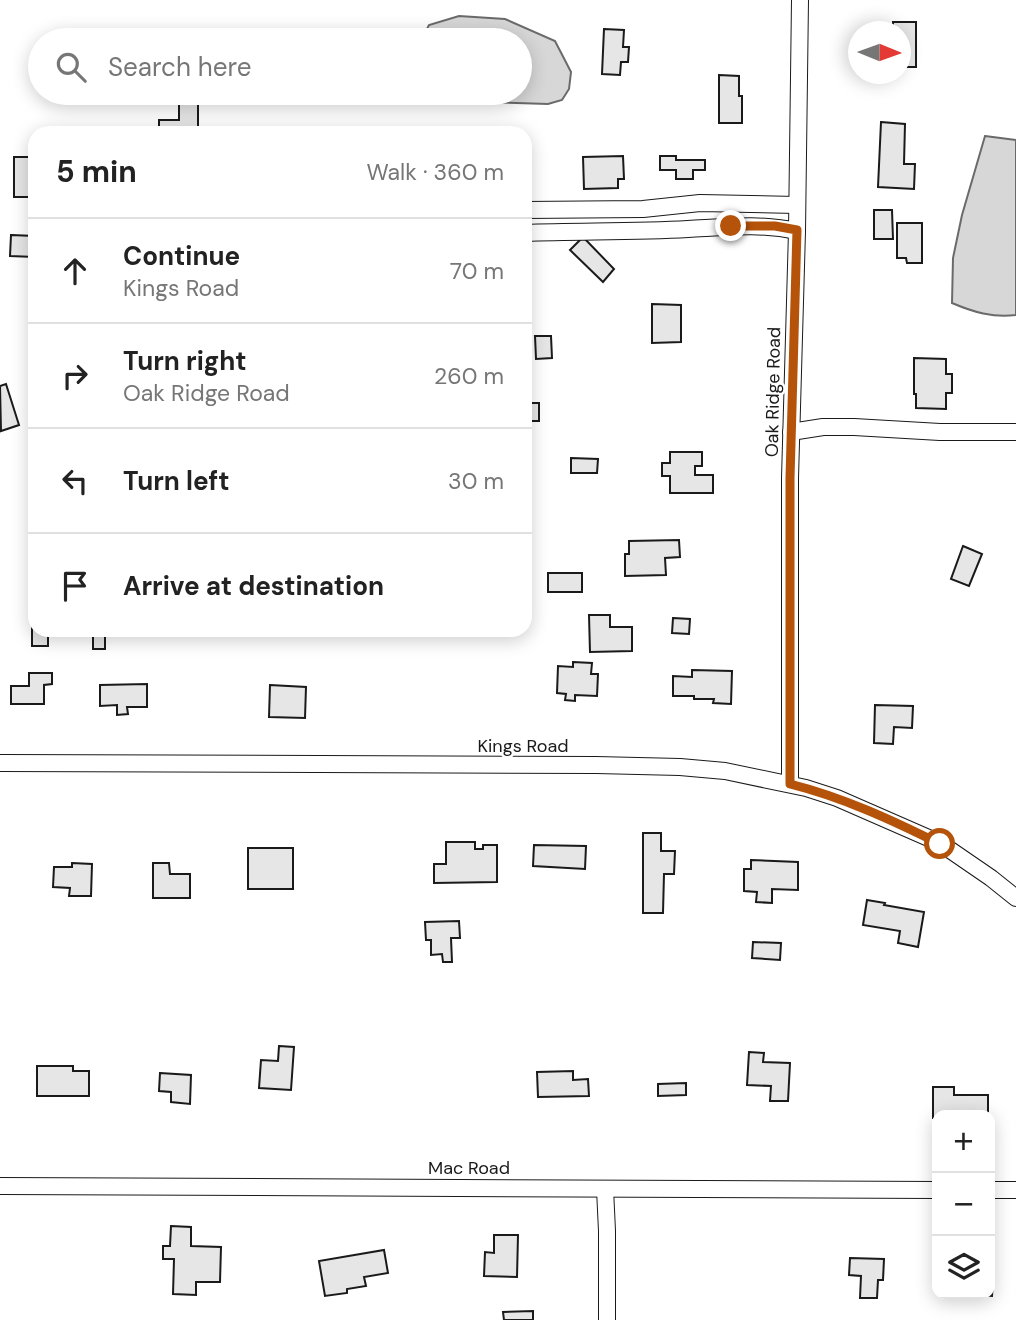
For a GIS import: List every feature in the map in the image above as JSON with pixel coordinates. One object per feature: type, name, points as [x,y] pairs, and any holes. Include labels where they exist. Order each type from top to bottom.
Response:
[{"type":"street","name":"Oak Ridge Road","points":[[790,784],[789,565],[800,0]]},
{"type":"street","points":[[532,210],[643,209],[700,204],[797,205]]},
{"type":"street","points":[[532,233],[742,226],[775,226],[797,230]]},
{"type":"street","points":[[791,432],[823,427],[1016,432]]},
{"type":"street","name":"Kings Road","points":[[0,763],[533,765],[680,767],[725,771],[790,784],[837,798],[915,831],[940,844],[1016,898]]},
{"type":"street","name":"Mac Road","points":[[0,1186],[932,1189]]},
{"type":"street","points":[[606,1189],[607,1320]]},
{"type":"street","points":[[995,1190],[1016,1190]]},
{"type":"shaded area","points":[[459,16],[505,19],[525,28],[427,28],[429,25]]},
{"type":"shaded area","points":[[532,31],[555,41],[571,72],[569,89],[562,100],[548,104],[532,104]]},
{"type":"shaded area","points":[[985,136],[1016,140],[1016,315],[983,314],[952,303],[953,258],[962,215]]},
{"type":"building","points":[[911,22],[916,22],[916,67],[911,67]]},
{"type":"building","points":[[604,29],[624,30],[623,47],[629,47],[628,62],[621,62],[620,75],[602,74]]},
{"type":"building","points":[[719,75],[739,76],[742,123],[719,123]]},
{"type":"building","points":[[179,105],[198,105],[198,126],[159,126],[159,120],[179,120]]},
{"type":"building","points":[[881,122],[905,124],[904,164],[915,164],[914,189],[878,187]]},
{"type":"building","points":[[623,156],[624,179],[618,179],[618,188],[584,189],[583,157]]},
{"type":"building","points":[[660,156],[676,156],[676,160],[705,160],[705,170],[693,170],[693,179],[676,179],[676,170],[660,170]]},
{"type":"building","points":[[14,157],[28,157],[28,197],[14,197]]},
{"type":"building","points":[[874,210],[892,210],[893,239],[874,239]]},
{"type":"building","points":[[897,223],[922,223],[922,263],[907,263],[906,258],[897,258]]},
{"type":"building","points":[[11,235],[28,236],[28,257],[10,256]]},
{"type":"building","points":[[583,237],[614,269],[603,282],[570,250]]},
{"type":"building","points":[[652,304],[681,305],[681,342],[652,343]]},
{"type":"building","points":[[535,336],[551,336],[552,358],[536,359]]},
{"type":"building","points":[[914,358],[946,359],[946,374],[952,374],[952,393],[946,393],[946,409],[916,408]]},
{"type":"building","points":[[6,384],[19,425],[1,431],[0,386]]},
{"type":"building","points":[[532,403],[539,403],[539,421],[532,421]]},
{"type":"building","points":[[670,452],[702,452],[702,466],[695,466],[695,475],[713,475],[713,493],[670,493],[670,476],[662,476],[662,463],[670,463]]},
{"type":"building","points":[[571,458],[598,459],[597,473],[571,473]]},
{"type":"building","points":[[679,540],[680,557],[665,558],[666,575],[625,576],[625,554],[629,554],[629,541]]},
{"type":"building","points":[[963,546],[982,554],[969,586],[951,579]]},
{"type":"building","points":[[548,573],[582,573],[582,592],[548,592]]},
{"type":"building","points":[[589,615],[610,615],[610,627],[632,627],[632,651],[590,652]]},
{"type":"building","points":[[673,618],[690,619],[689,634],[672,633]]},
{"type":"building","points":[[32,637],[48,637],[48,646],[32,646]]},
{"type":"building","points":[[93,637],[105,637],[105,649],[93,649]]},
{"type":"building","points":[[573,662],[592,663],[591,674],[598,674],[597,696],[575,695],[575,701],[565,700],[566,694],[557,693],[558,666],[573,667]]},
{"type":"building","points":[[692,670],[732,671],[731,704],[713,703],[714,699],[694,699],[694,696],[673,696],[673,676],[692,677]]},
{"type":"building","points":[[29,673],[52,673],[52,684],[44,685],[44,704],[11,704],[11,686],[29,686]]},
{"type":"building","points":[[147,684],[147,707],[127,707],[128,714],[117,715],[117,705],[100,706],[100,685]]},
{"type":"building","points":[[270,685],[306,687],[305,718],[269,717]]},
{"type":"building","points":[[875,705],[913,706],[912,728],[894,727],[893,744],[874,743]]},
{"type":"building","points":[[643,833],[661,833],[661,851],[675,851],[674,874],[664,874],[663,913],[643,913]]},
{"type":"building","points":[[446,842],[475,842],[475,849],[483,849],[483,845],[497,845],[497,882],[434,883],[434,864],[446,864]]},
{"type":"building","points":[[534,845],[586,846],[585,869],[533,866]]},
{"type":"building","points":[[248,848],[293,848],[293,889],[248,889]]},
{"type":"building","points":[[751,860],[798,862],[798,890],[772,889],[772,903],[756,902],[757,892],[744,891],[744,869],[751,869]]},
{"type":"building","points":[[72,863],[92,864],[91,896],[69,896],[70,888],[53,887],[54,867],[72,867]]},
{"type":"building","points":[[153,863],[169,863],[170,874],[190,874],[190,898],[153,898]]},
{"type":"building","points":[[867,900],[924,912],[918,947],[898,943],[900,931],[863,925]]},
{"type":"building","points":[[459,921],[460,938],[451,938],[452,962],[443,962],[442,954],[431,955],[431,940],[426,940],[425,922]]},
{"type":"building","points":[[753,942],[781,943],[780,960],[752,958]]},
{"type":"building","points":[[279,1046],[294,1047],[291,1090],[259,1088],[261,1060],[278,1061]]},
{"type":"building","points":[[749,1052],[764,1053],[763,1062],[790,1063],[788,1101],[770,1101],[771,1086],[747,1085]]},
{"type":"building","points":[[37,1066],[73,1066],[73,1071],[89,1071],[89,1096],[37,1096]]},
{"type":"building","points":[[573,1071],[573,1080],[588,1079],[589,1096],[538,1097],[537,1072]]},
{"type":"building","points":[[160,1073],[191,1075],[190,1104],[171,1102],[171,1092],[159,1091]]},
{"type":"building","points":[[686,1083],[686,1095],[658,1096],[658,1084]]},
{"type":"building","points":[[933,1087],[954,1087],[954,1095],[988,1095],[988,1110],[933,1110]]},
{"type":"building","points":[[171,1226],[191,1227],[191,1246],[221,1247],[220,1282],[196,1282],[196,1295],[173,1294],[174,1259],[163,1259],[163,1246],[170,1246]]},
{"type":"building","points":[[494,1235],[518,1235],[517,1277],[484,1276],[485,1252],[494,1253]]},
{"type":"building","points":[[384,1250],[388,1273],[364,1277],[366,1286],[347,1289],[347,1293],[325,1296],[319,1261]]},
{"type":"building","points":[[850,1258],[884,1259],[883,1280],[878,1280],[877,1298],[860,1298],[861,1276],[849,1275]]},
{"type":"building","points":[[533,1311],[533,1320],[504,1320],[503,1312]]},
{"type":"route","points":[[731,226],[775,226],[797,230],[790,478],[790,784],[837,798],[940,844]]}]
